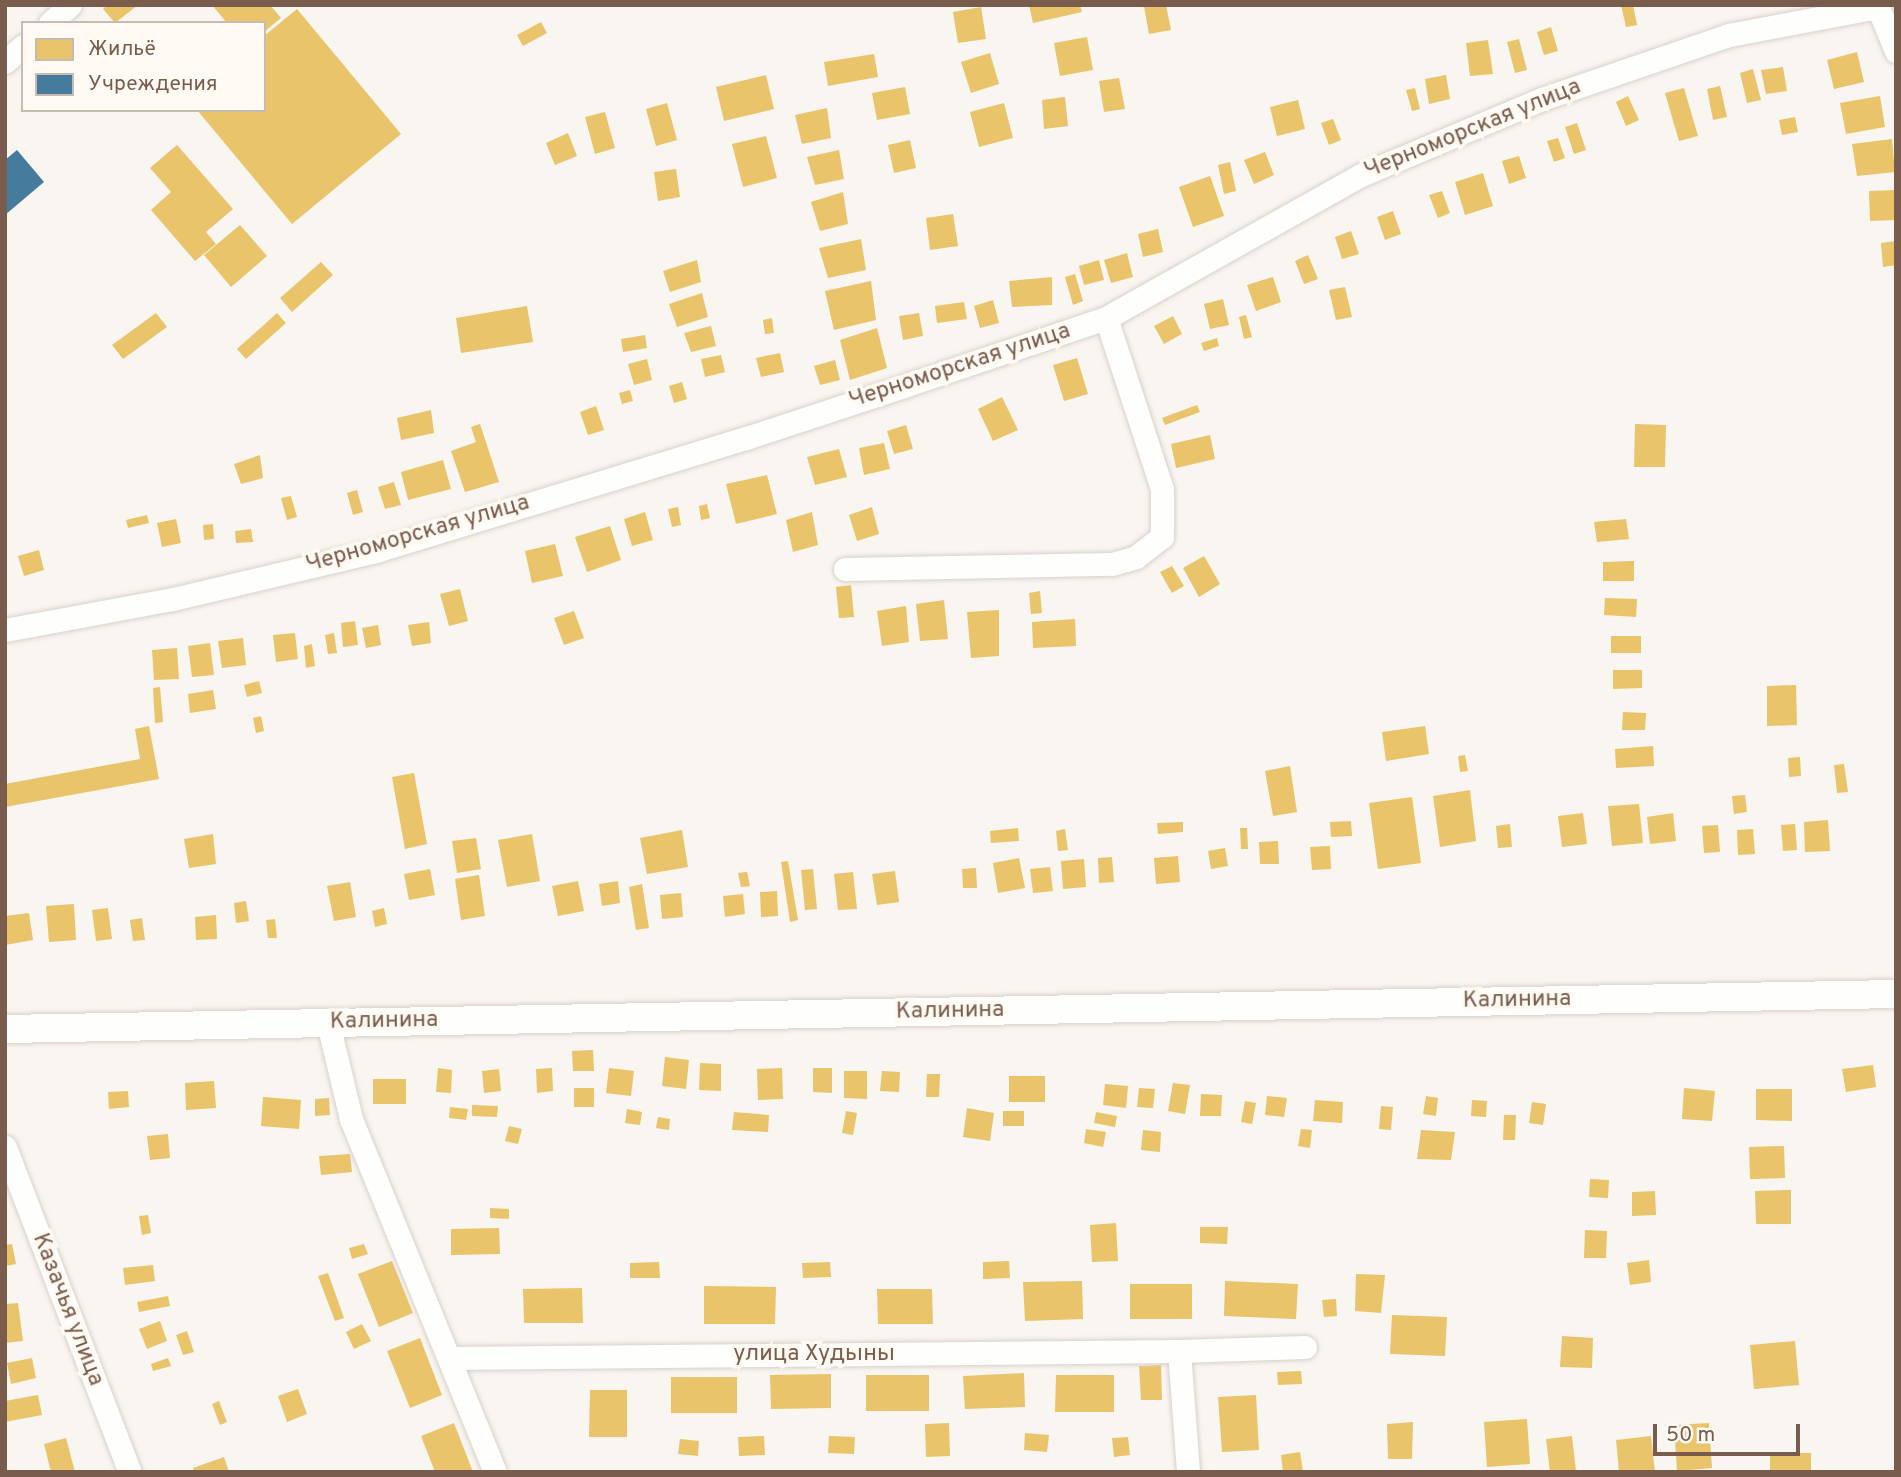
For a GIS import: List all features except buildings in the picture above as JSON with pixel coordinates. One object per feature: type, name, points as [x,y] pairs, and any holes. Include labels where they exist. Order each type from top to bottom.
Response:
[{"type":"street","points":[[52,21],[70,5]]},
{"type":"street","points":[[1877,6],[1896,51]]},
{"type":"street","name":"Черноморская улица","points":[[5,630],[173,599],[376,551],[746,438],[1107,318],[1361,175],[1542,99],[1729,35],[1877,6]]},
{"type":"street","points":[[5,62],[21,48]]},
{"type":"street","points":[[845,569],[1112,564],[1136,557],[1162,537],[1162,489],[1107,318]]},
{"type":"street","name":"Калинина","points":[[5,1029],[1896,994]]},
{"type":"street","points":[[328,1023],[351,1119],[495,1472]]},
{"type":"street","name":"Казачья улица","points":[[5,1147],[130,1472]]},
{"type":"street","name":"улица Худыны","points":[[449,1357],[1179,1352],[1304,1348]]},
{"type":"street","points":[[1179,1352],[1188,1472]]}]
